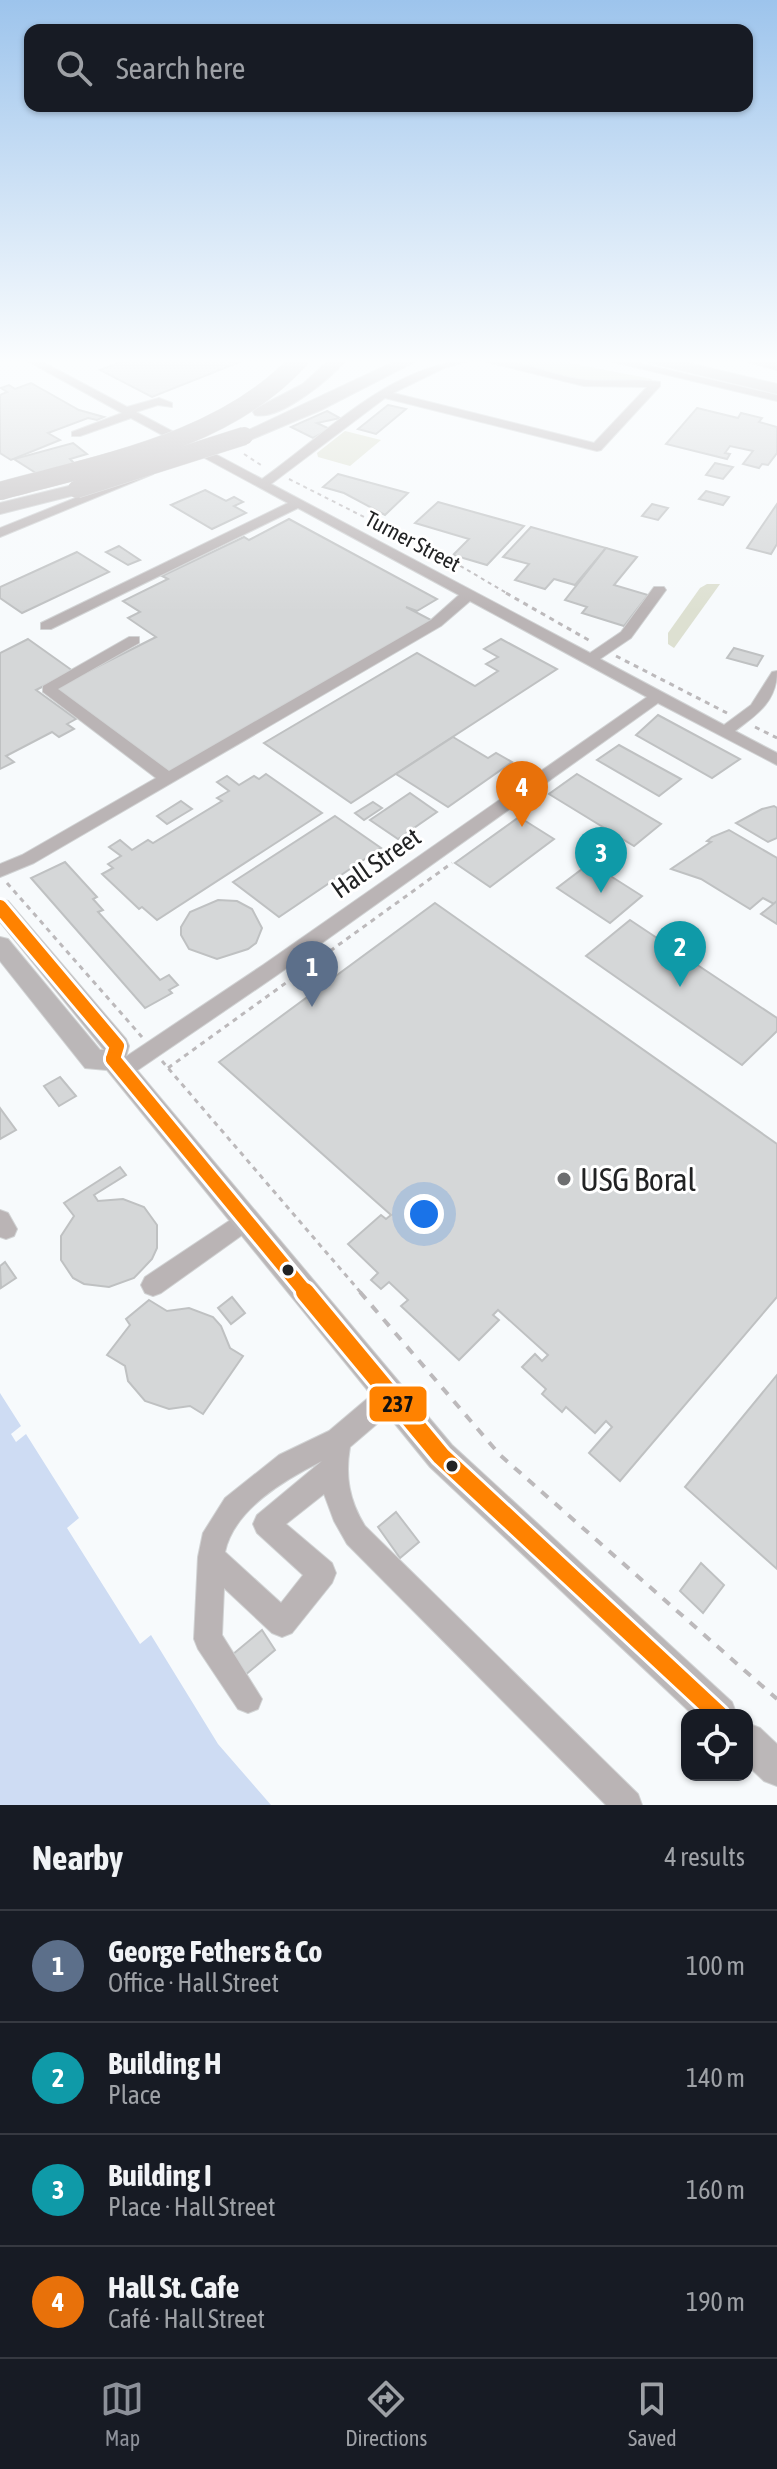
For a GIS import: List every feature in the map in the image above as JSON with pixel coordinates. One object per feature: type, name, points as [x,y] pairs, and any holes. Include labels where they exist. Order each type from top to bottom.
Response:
[{"type":"highway","points":[[0,491],[152,443]]},
{"type":"highway","points":[[0,497],[179,443]]},
{"type":"highway","points":[[0,509],[221,443]]},
{"type":"main road","points":[[0,907],[117,1046],[118,1065],[390,1396],[475,1491],[712,1709]]},
{"type":"main road","points":[[0,945],[94,1061],[118,1065]]},
{"type":"main road","points":[[753,1746],[777,1768]]},
{"type":"street","name":"Turner Street","points":[[186,443],[777,760]]},
{"type":"street","points":[[262,485],[313,443]]},
{"type":"street","points":[[0,533],[202,452]]},
{"type":"street","points":[[262,485],[338,515],[600,653],[616,674]]},
{"type":"street","points":[[46,626],[296,504]]},
{"type":"street","points":[[600,653],[626,635],[659,590]]},
{"type":"street","points":[[0,874],[436,623],[450,608],[468,596]]},
{"type":"street","points":[[134,640],[48,689],[168,779]]},
{"type":"street","points":[[724,732],[760,704],[777,675]]},
{"type":"street","name":"Hall Street","points":[[118,1065],[153,1050],[658,696]]},
{"type":"street","points":[[760,704],[777,711]]},
{"type":"street","points":[[153,1285],[244,1221]]},
{"type":"street","points":[[248,1699],[208,1639],[211,1557],[216,1533],[234,1507],[288,1464],[338,1440],[390,1396]]},
{"type":"street","points":[[338,1440],[333,1470],[338,1504],[369,1550],[627,1805]]},
{"type":"street","points":[[211,1557],[282,1623],[322,1573],[266,1524],[333,1470]]},
{"type":"path","points":[[240,452],[457,564],[600,653],[777,738]]},
{"type":"path","points":[[168,1068],[452,863]]},
{"type":"path","points":[[0,874],[500,1455],[777,1699]]},
{"type":"shaded area","points":[[329,443],[377,443],[350,466],[318,457],[317,453]]},
{"type":"shaded area","points":[[707,584],[720,584],[674,648],[668,644],[668,633],[700,588]]},
{"type":"water","points":[[0,1393],[21,1426],[11,1434],[16,1442],[26,1434],[79,1518],[67,1528],[140,1644],[151,1635],[218,1744],[271,1805],[0,1805]]},
{"type":"building","points":[[0,443],[52,443],[11,460],[0,453]]},
{"type":"building","points":[[72,443],[87,454],[70,459],[76,465],[39,475],[14,459]]},
{"type":"building","points":[[777,443],[777,453],[768,465],[762,464],[759,468],[743,464],[753,451],[730,446],[725,453],[730,454],[727,459],[666,444]]},
{"type":"building","points":[[715,463],[733,467],[723,479],[706,475]]},
{"type":"building","points":[[338,474],[408,493],[385,515],[344,493],[323,487]]},
{"type":"building","points":[[205,490],[226,501],[234,497],[243,502],[234,506],[246,513],[212,529],[171,505]]},
{"type":"building","points":[[706,491],[729,497],[723,505],[699,499]]},
{"type":"building","points":[[438,502],[524,526],[487,565],[453,555],[469,539],[415,523]]},
{"type":"building","points":[[652,504],[668,508],[658,520],[642,516]]},
{"type":"building","points":[[777,504],[777,544],[771,554],[747,548]]},
{"type":"building","points":[[289,519],[437,599],[417,611],[406,607],[433,621],[170,773],[55,688],[156,637],[128,618],[140,612],[123,601],[168,579],[162,576],[244,537],[249,540]]},
{"type":"building","points":[[531,527],[606,548],[575,585],[554,579],[545,589],[515,580],[529,564],[503,557]]},
{"type":"building","points":[[119,546],[140,560],[128,565],[106,552]]},
{"type":"building","points":[[606,548],[637,557],[614,585],[648,595],[624,626],[582,613],[587,607],[565,600]]},
{"type":"building","points":[[77,552],[109,572],[22,613],[0,598],[0,587]]},
{"type":"building","points":[[28,639],[73,671],[36,690],[76,719],[67,724],[74,729],[59,737],[52,732],[6,756],[14,762],[0,769],[0,653]]},
{"type":"building","points":[[501,639],[557,669],[351,803],[264,743],[417,653],[475,686],[498,671],[486,664],[498,657],[484,649]]},
{"type":"building","points":[[734,648],[763,656],[757,666],[727,658]]},
{"type":"building","points":[[658,715],[740,759],[712,778],[636,735]]},
{"type":"building","points":[[453,737],[488,758],[496,753],[512,762],[448,807],[396,774]]},
{"type":"building","points":[[619,745],[681,779],[659,796],[597,760]]},
{"type":"building","points":[[266,774],[322,813],[157,920],[142,907],[139,909],[102,874],[113,868],[108,864],[121,856],[109,847],[120,840],[132,850],[148,840],[153,843],[222,801],[217,798],[229,791],[217,782],[227,776],[239,785],[254,776],[259,779]]},
{"type":"building","points":[[577,774],[661,824],[634,846],[549,794]]},
{"type":"building","points":[[410,793],[437,812],[398,839],[370,820]]},
{"type":"building","points":[[181,801],[192,809],[167,824],[157,816]]},
{"type":"building","points":[[373,802],[382,808],[364,820],[355,813]]},
{"type":"building","points":[[777,808],[777,838],[768,842],[736,823],[762,809]]},
{"type":"building","points":[[335,816],[381,848],[279,917],[233,882]]},
{"type":"building","points":[[519,817],[554,839],[490,887],[455,863]]},
{"type":"building","points":[[729,830],[777,858],[777,901],[774,904],[763,898],[750,909],[701,879],[671,869],[711,842],[707,841],[712,837]]},
{"type":"building","points":[[65,862],[97,897],[93,899],[103,910],[98,912],[160,980],[169,975],[178,985],[169,990],[172,993],[145,1008],[31,878]]},
{"type":"building","points":[[590,863],[642,896],[610,923],[557,888]]},
{"type":"building","points":[[218,900],[237,901],[252,909],[262,928],[256,943],[248,949],[217,959],[189,949],[181,935],[181,927],[190,912]]},
{"type":"building","points":[[777,901],[777,924],[761,914]]},
{"type":"building","name":"USG Boral","points":[[435,903],[777,1144],[777,1297],[620,1481],[589,1453],[612,1427],[606,1421],[595,1433],[566,1407],[562,1412],[542,1394],[546,1389],[522,1367],[535,1354],[542,1361],[548,1355],[498,1310],[493,1315],[499,1320],[459,1360],[401,1306],[408,1300],[389,1282],[381,1289],[371,1280],[378,1273],[348,1244],[381,1215],[386,1219],[391,1215],[219,1062]]},
{"type":"building","points":[[630,920],[777,1018],[777,1031],[742,1065],[586,956]]},
{"type":"building","points":[[60,1077],[76,1096],[59,1106],[44,1086]]},
{"type":"building","points":[[0,1108],[16,1130],[0,1139]]},
{"type":"building","points":[[120,1167],[126,1175],[94,1195],[98,1201],[123,1199],[144,1207],[157,1225],[157,1248],[152,1259],[134,1278],[109,1287],[84,1284],[73,1278],[61,1260],[61,1236],[74,1216],[64,1203]]},
{"type":"building","points":[[5,1262],[16,1278],[1,1288],[0,1266]]},
{"type":"building","points":[[232,1297],[245,1313],[231,1324],[218,1308]]},
{"type":"building","points":[[149,1300],[167,1311],[189,1308],[213,1317],[221,1326],[230,1348],[243,1356],[203,1414],[190,1406],[169,1409],[145,1401],[128,1381],[125,1366],[107,1355],[130,1325],[126,1319]]},
{"type":"building","points":[[777,1375],[777,1569],[685,1487]]},
{"type":"building","points":[[396,1512],[419,1542],[400,1558],[378,1527]]},
{"type":"building","points":[[701,1563],[724,1585],[703,1613],[680,1591]]},
{"type":"building","points":[[262,1630],[275,1650],[244,1676],[232,1655]]},
{"type":"transit line","name":"237","points":[[0,907],[117,1046],[113,1059]]},
{"type":"transit line","name":"237","points":[[113,1059],[441,1456],[713,1709]]},
{"type":"place","name":"Hall St. Cafe","points":[[522,827]]},
{"type":"place","name":"Building I","points":[[601,893]]},
{"type":"place","name":"Building H","points":[[680,987]]},
{"type":"place","name":"George Fethers & Co","points":[[312,1007]]},
{"type":"place","name":"USG Boral","points":[[564,1179]]}]
